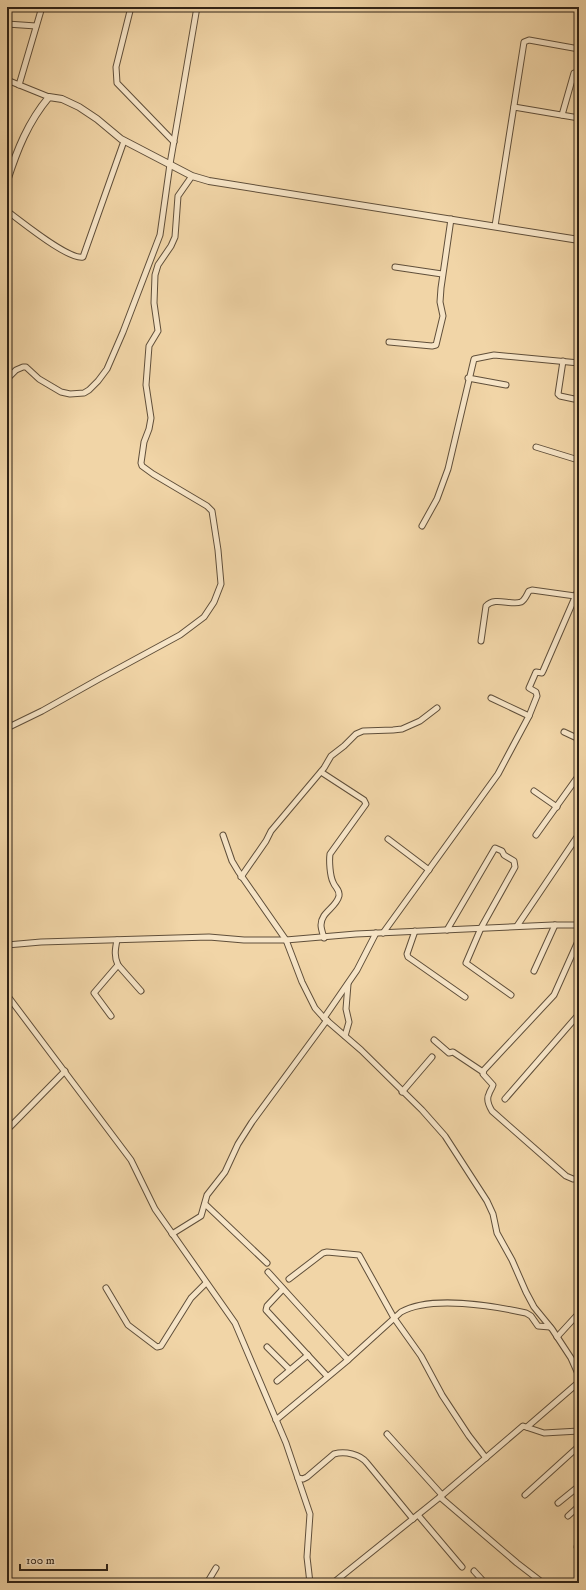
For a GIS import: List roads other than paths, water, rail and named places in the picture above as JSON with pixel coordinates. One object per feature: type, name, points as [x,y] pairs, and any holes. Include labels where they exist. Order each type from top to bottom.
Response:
[{"type":"street","points":[[19,85],[42,7]]},
{"type":"street","points":[[131,7],[116,67],[117,83],[174,142]]},
{"type":"street","points":[[7,379],[16,370],[26,367],[39,379],[61,392],[70,394],[86,392],[103,376],[123,332],[160,234],[170,164],[197,7]]},
{"type":"street","points":[[7,24],[36,26]]},
{"type":"street","points":[[495,226],[524,42],[529,40],[579,48]]},
{"type":"street","points":[[562,115],[574,74]]},
{"type":"street","points":[[7,80],[79,107],[124,141],[192,176],[226,185],[579,240]]},
{"type":"street","points":[[7,181],[29,125],[49,97]]},
{"type":"street","points":[[514,107],[579,118]]},
{"type":"street","points":[[7,211],[57,247],[77,257],[83,257],[124,141]]},
{"type":"street","points":[[7,728],[42,711],[180,635],[204,617],[218,593],[221,584],[221,573],[212,512],[207,506],[153,474],[142,466],[141,463],[143,444],[149,429],[150,418],[146,385],[149,346],[157,334],[158,328],[154,303],[155,275],[158,265],[171,246],[175,237],[178,196],[192,176]]},
{"type":"street","points":[[389,342],[432,346],[436,345],[442,316],[440,298],[442,274],[451,219]]},
{"type":"street","points":[[395,267],[442,274]]},
{"type":"street","points":[[422,526],[443,485],[472,361],[483,356],[501,356],[579,363]]},
{"type":"street","points":[[563,361],[558,394],[574,399]]},
{"type":"street","points":[[468,378],[506,385]]},
{"type":"street","points":[[536,447],[575,459],[578,458],[579,454]]},
{"type":"street","points":[[383,933],[498,774],[529,716],[538,694],[530,689],[529,686],[536,672],[542,673],[579,588]]},
{"type":"street","points":[[482,641],[486,606],[489,604],[494,602],[521,602],[532,590],[575,596]]},
{"type":"street","points":[[491,698],[529,716]]},
{"type":"street","points":[[241,877],[266,841],[271,830],[321,772],[331,756],[360,731],[402,729],[420,721],[437,708]]},
{"type":"street","points":[[564,732],[579,739]]},
{"type":"street","points":[[321,772],[364,800],[366,804],[330,854],[332,882],[338,889],[339,894],[337,900],[322,919],[321,926],[324,938]]},
{"type":"street","points":[[536,834],[579,775]]},
{"type":"street","points":[[534,791],[557,807]]},
{"type":"street","points":[[517,926],[579,834]]},
{"type":"street","points":[[223,835],[232,861],[241,877],[286,940],[314,1008],[422,1110],[445,1136],[470,1172],[487,1201],[493,1214],[497,1233],[512,1260],[534,1307],[558,1337],[572,1358],[579,1376]]},
{"type":"street","points":[[388,839],[429,870]]},
{"type":"street","points":[[446,930],[496,847],[502,851],[504,855],[514,861],[515,867],[482,928],[466,963],[511,995]]},
{"type":"street","points":[[534,971],[555,925]]},
{"type":"street","points":[[7,945],[41,942],[209,937],[244,940],[286,940],[376,933],[517,926],[579,925]]},
{"type":"street","points":[[415,932],[407,954],[408,957],[465,997]]},
{"type":"street","points":[[172,1234],[201,1216],[210,1190],[225,1172],[238,1144],[325,1019],[364,958],[376,933]]},
{"type":"street","points":[[483,1072],[554,995],[579,939]]},
{"type":"street","points":[[118,940],[114,953],[118,965],[141,991]]},
{"type":"street","points":[[111,1016],[94,993],[118,965]]},
{"type":"street","points":[[345,1036],[349,1022],[346,1009],[348,983]]},
{"type":"street","points":[[7,995],[131,1160],[155,1209],[235,1323],[276,1420],[310,1514],[307,1557],[310,1583]]},
{"type":"street","points":[[505,1099],[579,1014]]},
{"type":"street","points":[[434,1040],[449,1053],[453,1052],[483,1072],[483,1076],[493,1085],[488,1095],[489,1105],[492,1111],[566,1176],[573,1179],[579,1179]]},
{"type":"street","points":[[402,1092],[432,1057]]},
{"type":"street","points":[[7,1130],[65,1071]]},
{"type":"street","points":[[205,1204],[267,1262]]},
{"type":"street","points":[[289,1279],[322,1253],[327,1252],[359,1255],[394,1318],[421,1356],[442,1394],[469,1436],[486,1458]]},
{"type":"street","points":[[268,1272],[348,1360]]},
{"type":"street","points":[[106,1288],[128,1325],[156,1347],[161,1346],[191,1298],[206,1283]]},
{"type":"street","points":[[283,1289],[267,1306],[266,1310],[328,1376]]},
{"type":"street","points":[[276,1420],[348,1360],[403,1310],[430,1304],[474,1304],[526,1313],[531,1316],[538,1326],[550,1327]]},
{"type":"street","points":[[558,1337],[579,1313]]},
{"type":"street","points":[[267,1347],[290,1370]]},
{"type":"street","points":[[277,1381],[308,1355]]},
{"type":"street","points":[[526,1427],[579,1382]]},
{"type":"street","points":[[333,1583],[441,1496],[523,1426],[544,1433],[579,1431]]},
{"type":"street","points":[[388,1434],[441,1496],[517,1563],[543,1583]]},
{"type":"street","points":[[525,1495],[579,1446]]},
{"type":"street","points":[[298,1478],[303,1479],[308,1477],[330,1456],[336,1453],[358,1455],[367,1463],[413,1519]]},
{"type":"street","points":[[558,1503],[579,1486]]},
{"type":"street","points":[[568,1516],[579,1506]]},
{"type":"street","points":[[418,1515],[462,1567]]},
{"type":"street","points":[[579,1540],[577,1547],[579,1550]]},
{"type":"street","points":[[207,1583],[216,1568]]},
{"type":"street","points":[[474,1571],[485,1583]]}]
